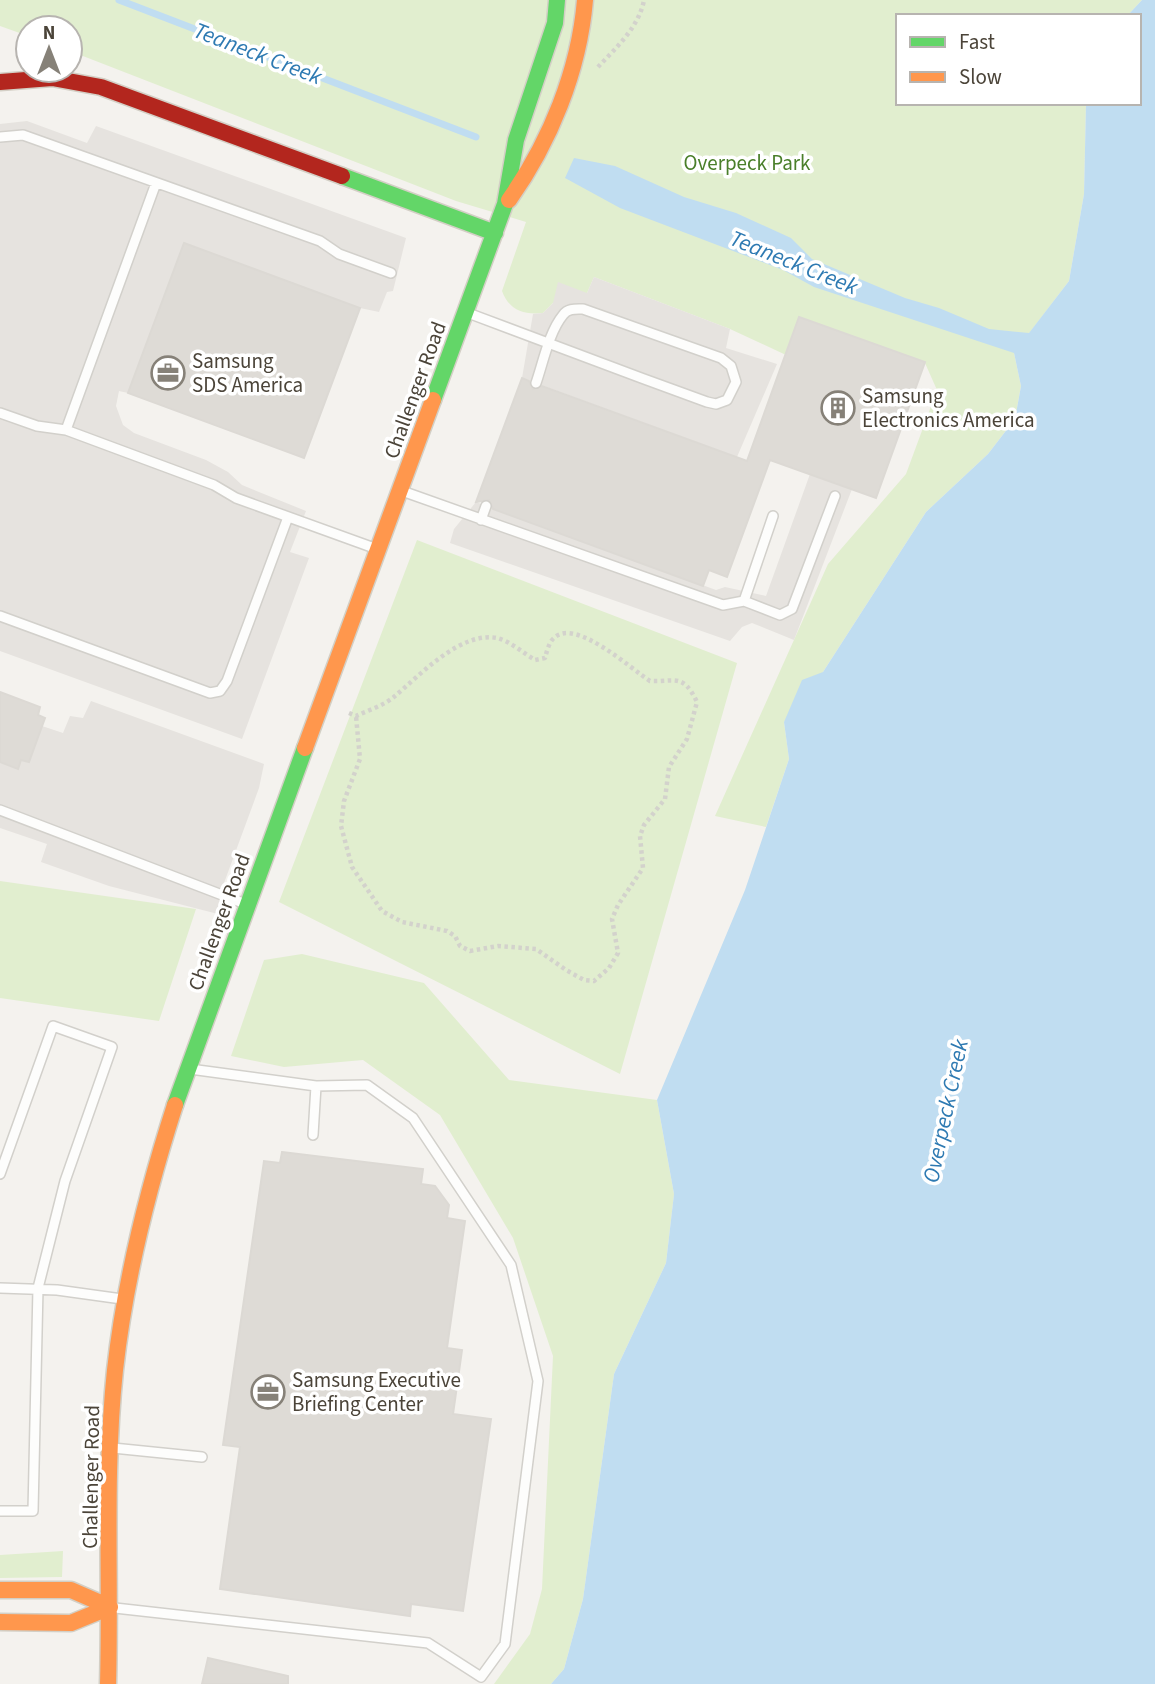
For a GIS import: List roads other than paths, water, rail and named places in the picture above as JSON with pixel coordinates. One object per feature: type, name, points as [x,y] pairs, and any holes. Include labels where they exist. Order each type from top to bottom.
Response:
[{"type":"main road","name":"Challenger Road","points":[[108,1684],[111,1448],[115,1373],[124,1300],[146,1194],[187,1069],[505,204],[520,125],[555,23],[557,0]]},
{"type":"main road","name":"Challenger Road","points":[[505,204],[525,180],[557,108],[577,48],[585,0]]},
{"type":"main road","points":[[0,82],[52,78],[101,87],[495,233]]},
{"type":"main road","points":[[0,1590],[71,1590],[110,1607]]},
{"type":"main road","points":[[0,1622],[71,1623],[110,1607]]},
{"type":"lane","points":[[0,137],[23,135],[320,241],[339,254],[391,273]]},
{"type":"lane","points":[[66,430],[156,183]]},
{"type":"lane","points":[[466,313],[550,344],[707,402],[722,403],[732,395],[734,373],[721,358],[583,309],[570,309],[563,315],[550,344],[536,383]]},
{"type":"lane","points":[[0,413],[37,426],[66,430],[214,485],[236,498],[379,550]]},
{"type":"lane","points":[[400,491],[702,599],[723,605],[744,601],[780,615],[792,609],[835,496]]},
{"type":"lane","points":[[481,520],[486,506]]},
{"type":"lane","points":[[744,601],[774,516]]},
{"type":"lane","points":[[0,616],[210,693],[220,691],[227,681],[288,517]]},
{"type":"lane","points":[[0,810],[248,905]]},
{"type":"lane","points":[[0,1174],[53,1026],[112,1047],[65,1181],[38,1289],[33,1511],[0,1511]]},
{"type":"lane","points":[[110,1607],[428,1643],[479,1681],[505,1644],[538,1381],[511,1265],[413,1118],[367,1085],[316,1086],[187,1069]]},
{"type":"lane","points":[[313,1135],[316,1086]]},
{"type":"lane","points":[[0,1289],[38,1289],[124,1300]]},
{"type":"lane","points":[[111,1448],[202,1457]]},
{"type":"water","name":"Overpeck Creek","points":[[1142,0],[1155,0],[1155,1684],[551,1684],[564,1669],[583,1599],[614,1374],[666,1263],[674,1194],[657,1100],[745,890],[789,759],[784,722],[802,680],[823,672],[926,512],[988,454],[1015,419],[1021,386],[1014,353],[814,287],[783,270],[620,208],[565,178],[574,158],[615,166],[684,197],[736,213],[791,238],[812,259],[905,298],[939,308],[989,329],[1029,333],[1069,281],[1084,194],[1086,105],[1141,105],[1141,14],[1129,14]]},
{"type":"waterway","name":"Teaneck Creek","points":[[119,0],[476,137]]},
{"type":"place","name":"Samsung SDS America","points":[[168,373]]},
{"type":"place","name":"Samsung Electronics America","points":[[838,408]]},
{"type":"place","name":"Samsung Executive Briefing Center","points":[[268,1392]]},
{"type":"park label","name":"Overpeck Park","points":[[747,163]]}]
